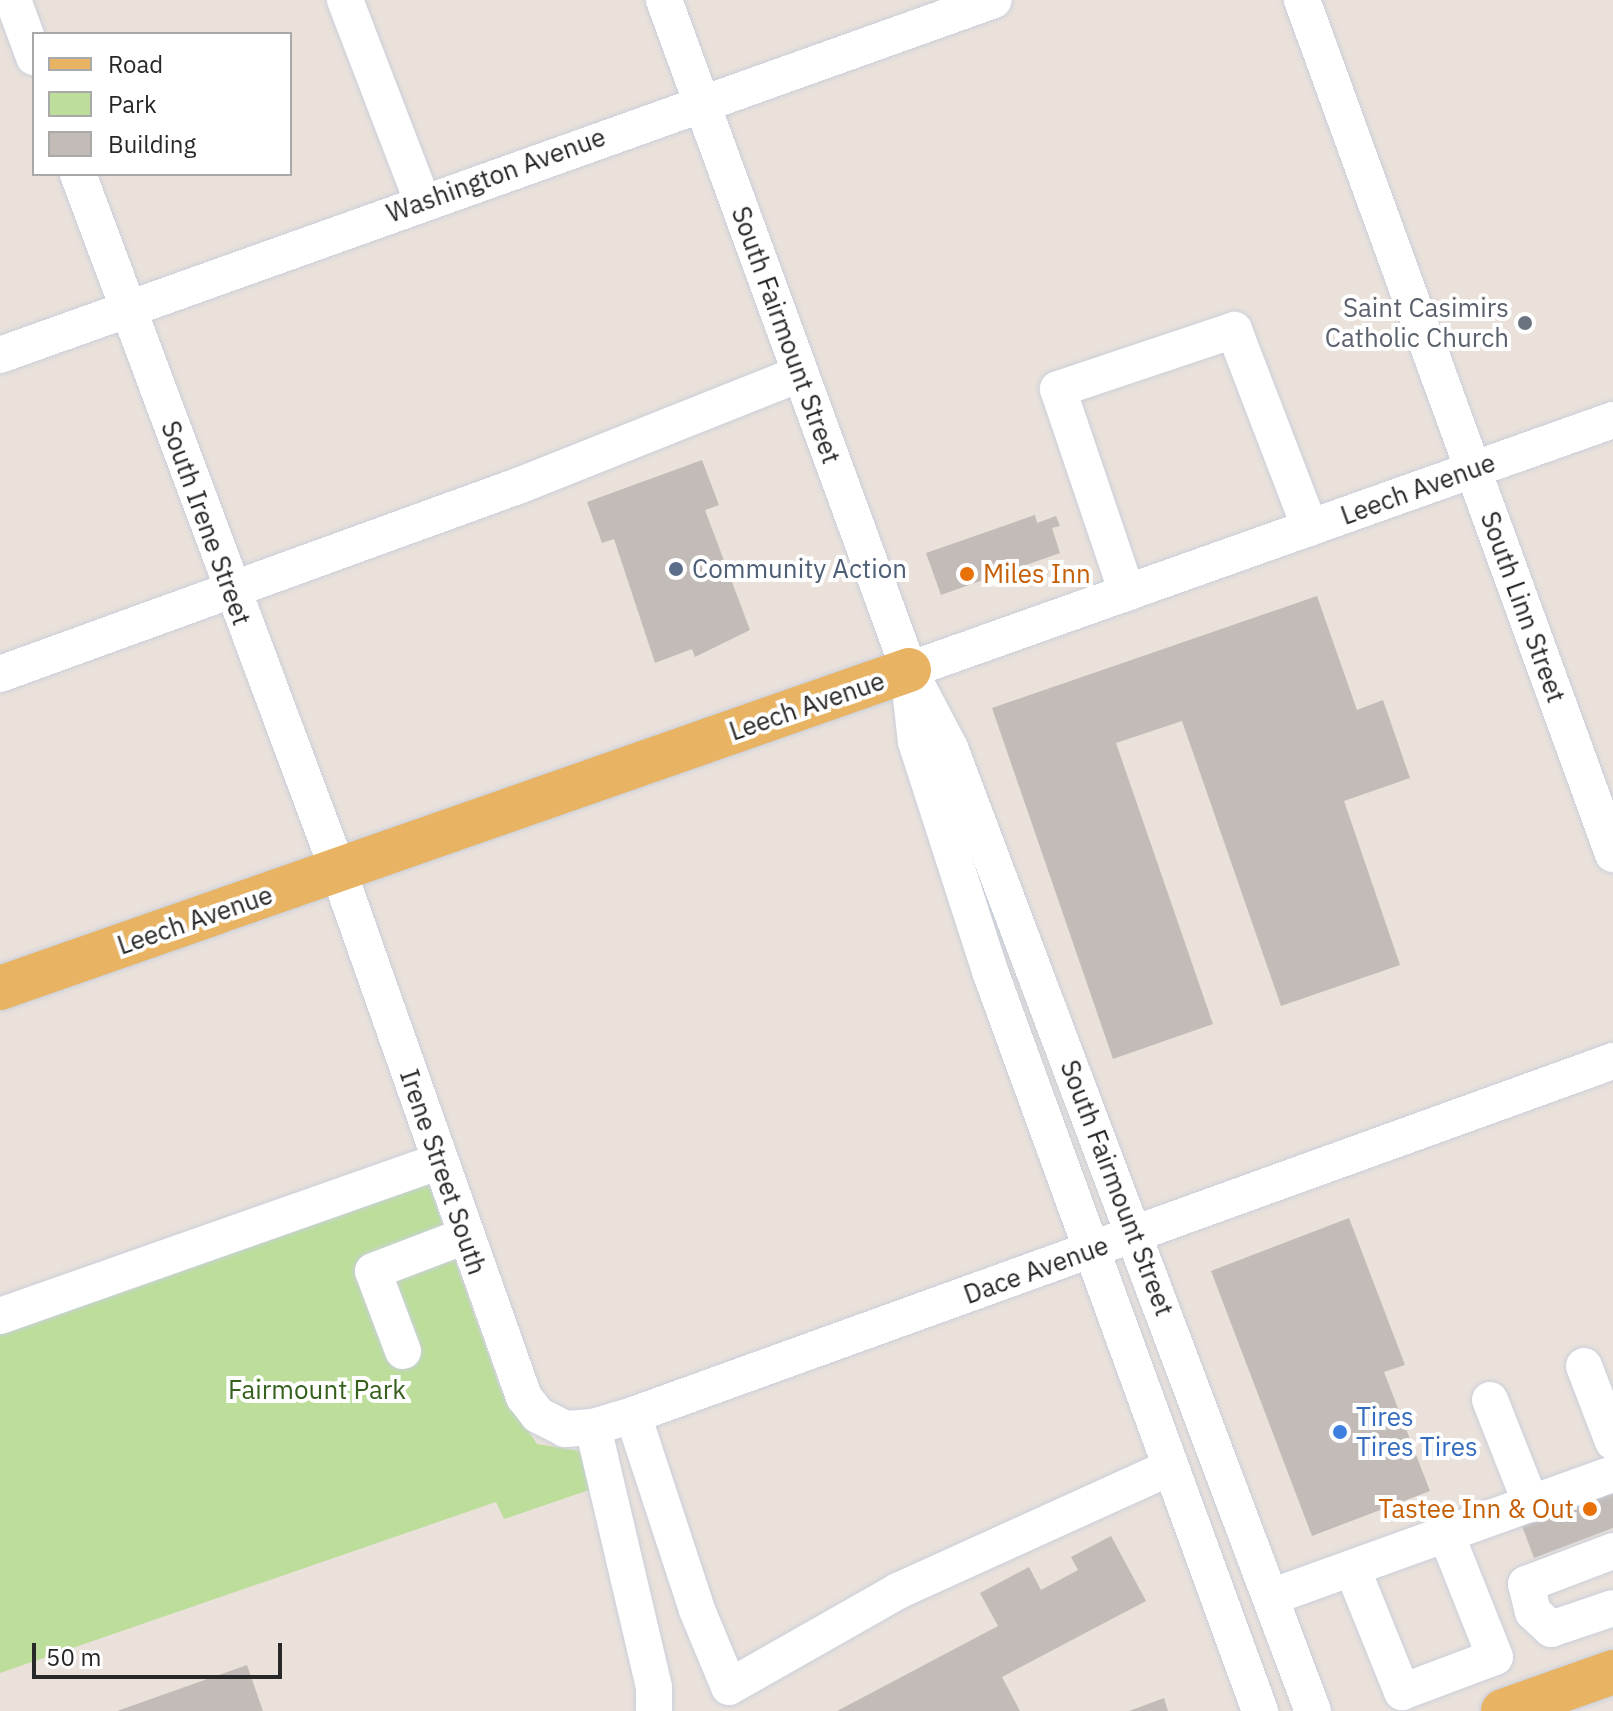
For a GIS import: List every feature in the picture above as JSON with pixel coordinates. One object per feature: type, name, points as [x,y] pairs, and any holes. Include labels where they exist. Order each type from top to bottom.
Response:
[{"type":"main road","name":"Leech Avenue","points":[[0,988],[909,670]]},
{"type":"main road","points":[[1503,1711],[1613,1672]]},
{"type":"street","points":[[13,0],[32,52]]},
{"type":"street","points":[[345,0],[422,201]]},
{"type":"street","name":"South Fairmount Street","points":[[664,0],[909,670],[950,748],[1313,1711]]},
{"type":"street","name":"Washington Avenue","points":[[0,355],[422,201],[994,0]]},
{"type":"street","name":"South Linn Street","points":[[1302,0],[1613,854]]},
{"type":"street","name":"South Irene Street","points":[[79,176],[230,592],[338,870]]},
{"type":"street","points":[[1127,593],[1058,389],[1234,330],[1310,528]]},
{"type":"street","points":[[0,674],[230,592],[800,374]]},
{"type":"street","name":"Leech Avenue","points":[[909,670],[1613,420]]},
{"type":"street","name":"South Fairmount Street","points":[[909,670],[916,742],[1089,1250],[1260,1711]]},
{"type":"street","name":"Irene Street South","points":[[338,870],[524,1397],[538,1415],[565,1429],[593,1427]]},
{"type":"street","name":"Dace Avenue","points":[[593,1427],[1613,1061]]},
{"type":"street","points":[[0,1316],[439,1161]]},
{"type":"street","points":[[403,1351],[373,1271],[465,1236]]},
{"type":"street","points":[[1584,1366],[1613,1442]]},
{"type":"street","points":[[1490,1400],[1531,1504]]},
{"type":"street","points":[[633,1415],[697,1610],[729,1687],[898,1591],[1169,1468]]},
{"type":"street","points":[[593,1427],[654,1687],[654,1711]]},
{"type":"street","points":[[1271,1597],[1613,1474]]},
{"type":"street","points":[[1352,1568],[1402,1692],[1495,1657],[1446,1534]]},
{"type":"street","points":[[1613,1551],[1526,1584],[1533,1612],[1551,1629],[1613,1608]]},
{"type":"green space","name":"Fairmount Park","points":[[426,1177],[501,1391],[537,1444],[580,1451],[592,1489],[504,1519],[496,1502],[0,1673],[0,1330]]},
{"type":"building","name":"Community Action","points":[[702,460],[719,505],[705,510],[750,630],[695,657],[692,649],[655,663],[614,539],[602,543],[587,502]]},
{"type":"building","name":"Miles Inn","points":[[1035,515],[1037,523],[1056,516],[1060,526],[1052,528],[1060,553],[941,595],[926,553]]},
{"type":"building","points":[[1317,596],[1357,710],[1383,700],[1410,778],[1344,801],[1400,965],[1281,1006],[1182,721],[1116,743],[1213,1024],[1113,1059],[992,708]]},
{"type":"building","name":"Tires Tires Tires","points":[[1349,1218],[1405,1365],[1384,1372],[1430,1491],[1312,1536],[1211,1271]]},
{"type":"building","name":"Tastee Inn & Out","points":[[1613,1492],[1613,1528],[1534,1558],[1522,1526]]},
{"type":"building","points":[[1111,1536],[1146,1601],[1002,1677],[1020,1711],[837,1711],[998,1626],[980,1593],[1029,1567],[1041,1590],[1078,1570],[1071,1557]]},
{"type":"building","points":[[247,1665],[263,1711],[117,1711]]},
{"type":"building","points":[[1164,1698],[1168,1711],[1129,1711]]},
{"type":"place","name":"Saint Casimirs Catholic Church","points":[[1525,323]]},
{"type":"place","name":"Community Action","points":[[676,569]]},
{"type":"place","name":"Miles Inn","points":[[967,574]]},
{"type":"place","name":"Tires Tires Tires","points":[[1340,1432]]},
{"type":"place","name":"Tastee Inn & Out","points":[[1590,1509]]}]
